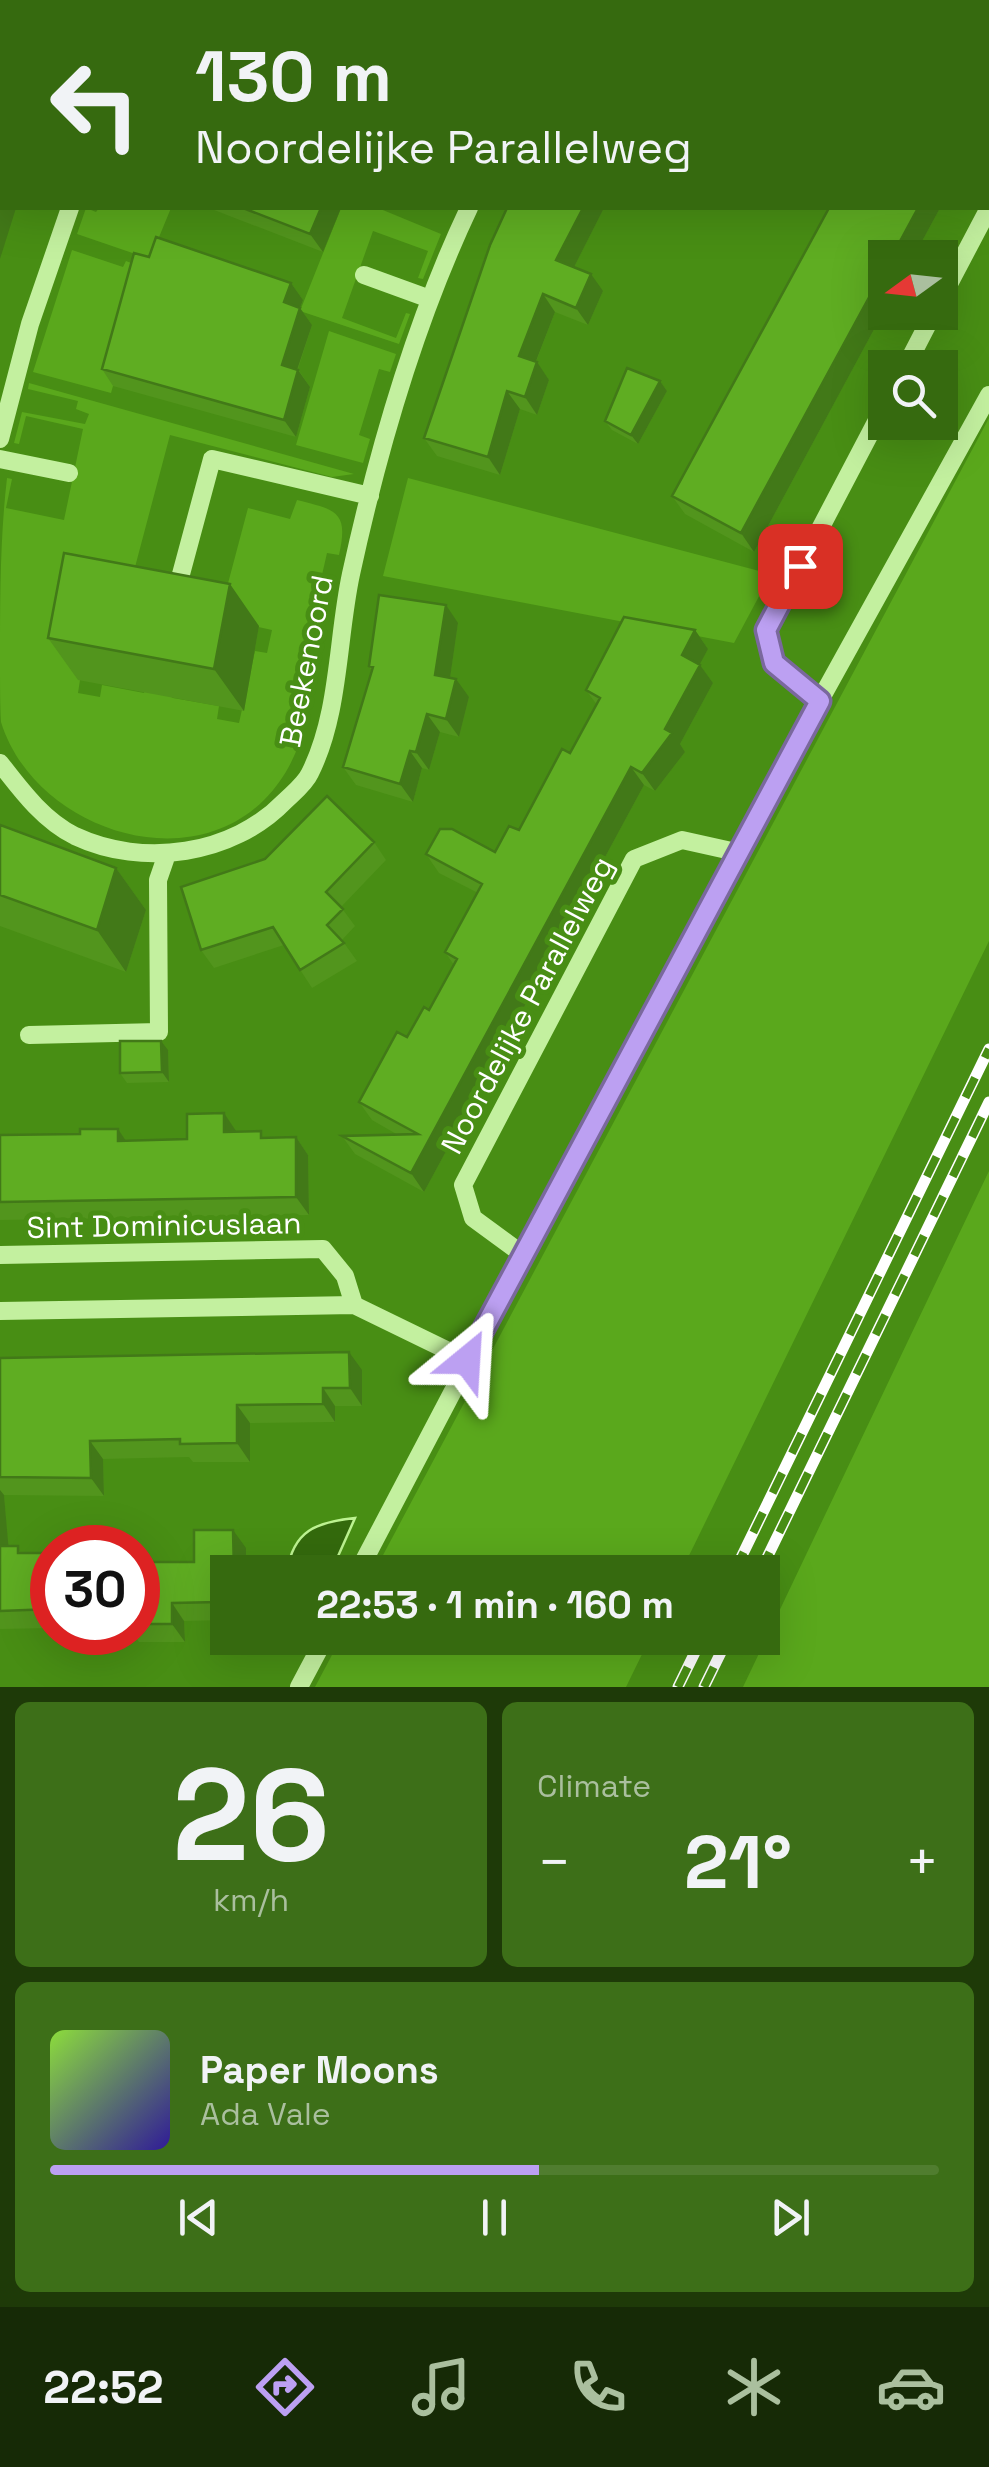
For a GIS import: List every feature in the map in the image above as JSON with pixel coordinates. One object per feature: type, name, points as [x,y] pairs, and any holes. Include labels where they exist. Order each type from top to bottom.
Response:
[{"type":"street","points":[[0,440],[6,390],[69,210]]},
{"type":"street","name":"Beekenoord","points":[[0,762],[46,816],[74,835],[117,850],[168,854],[225,842],[272,815],[309,776],[326,728],[350,578],[370,496],[430,299],[469,210]]},
{"type":"street","points":[[958,267],[988,210]]},
{"type":"street","points":[[364,275],[430,299]]},
{"type":"street","points":[[367,1555],[736,852],[989,394]]},
{"type":"street","points":[[820,701],[774,663],[766,630],[868,438]]},
{"type":"street","points":[[0,459],[69,473]]},
{"type":"street","points":[[176,589],[212,459],[370,496]]},
{"type":"street","name":"Noordelijke Parallelweg","points":[[522,1254],[473,1218],[463,1185],[634,859],[682,840],[736,852]]},
{"type":"street","points":[[29,1035],[159,1032],[158,880],[168,854]]},
{"type":"street","name":"Sint Dominicuslaan","points":[[0,1255],[323,1249],[345,1276],[354,1305]]},
{"type":"street","points":[[0,1310],[354,1305],[467,1360]]},
{"type":"street","points":[[299,1687],[315,1655]]},
{"type":"shaded area","points":[[85,210],[170,210],[150,259],[77,234]]},
{"type":"shaded area","points":[[340,210],[383,210],[441,234],[423,279],[418,278],[428,251],[373,231],[342,318],[396,338],[406,313],[410,314],[399,344],[300,311]]},
{"type":"shaded area","points":[[72,250],[123,267],[126,261],[146,269],[111,393],[33,372]]},
{"type":"shaded area","points":[[329,331],[396,354],[390,372],[379,369],[359,435],[370,439],[363,463],[296,445]]},
{"type":"shaded area","points":[[29,383],[354,474],[332,477],[170,435],[130,586],[93,595],[78,693],[100,697],[102,685],[144,693],[147,681],[173,698],[219,706],[217,719],[239,723],[255,651],[267,653],[272,630],[194,613],[222,606],[248,508],[290,519],[297,500],[330,510],[340,521],[339,555],[327,553],[319,588],[330,592],[328,607],[315,605],[304,672],[316,675],[300,742],[276,787],[231,824],[194,836],[154,838],[114,830],[77,813],[44,789],[18,758],[1,722],[1,569],[7,478],[12,479],[6,508],[64,520],[83,429],[26,416],[19,444],[14,443],[22,412],[85,424],[89,414],[76,409],[78,401],[28,389]]},
{"type":"shaded area","points":[[989,418],[989,941],[689,1555],[383,1555]]},
{"type":"shaded area","points":[[408,478],[771,574],[734,643],[383,576]]},
{"type":"shaded area","points":[[989,1171],[989,1687],[743,1687],[758,1655],[780,1655],[780,1609]]},
{"type":"shaded area","points":[[355,1518],[339,1555],[291,1555],[309,1531],[329,1522]]},
{"type":"shaded area","points":[[332,1655],[642,1655],[626,1687],[315,1687]]},
{"type":"building","points":[[248,210],[320,210],[310,234]]},
{"type":"building","points":[[506,210],[582,210],[556,260],[591,274],[576,308],[543,294],[519,356],[537,362],[525,397],[507,391],[488,457],[424,438],[490,245]]},
{"type":"building","points":[[828,210],[917,210],[901,240],[868,240],[868,299],[741,533],[672,496]]},
{"type":"building","points":[[156,237],[291,283],[284,302],[300,308],[282,365],[298,370],[284,420],[102,369],[134,253],[149,257]]},
{"type":"building","points":[[627,368],[660,381],[631,435],[605,421]]},
{"type":"building","points":[[64,553],[230,584],[214,669],[48,638]]},
{"type":"building","points":[[379,595],[446,605],[435,675],[456,679],[446,719],[427,714],[416,752],[410,751],[400,784],[343,767],[373,667],[369,666]]},
{"type":"building","points":[[624,617],[695,630],[682,655],[700,665],[665,729],[672,733],[642,773],[631,767],[411,1173],[342,1136],[418,1134],[359,1102],[397,1032],[407,1037],[424,1007],[429,1010],[457,959],[445,952],[482,884],[426,854],[440,829],[452,829],[495,852],[509,826],[519,830],[562,749],[570,753],[600,698],[586,690]]},
{"type":"building","points":[[327,796],[374,842],[326,892],[343,909],[327,925],[344,943],[300,970],[273,927],[201,950],[181,887],[265,859]]},
{"type":"building","points":[[0,825],[116,868],[97,930],[0,895]]},
{"type":"building","points":[[120,1041],[161,1041],[162,1072],[120,1073]]},
{"type":"building","points":[[224,1113],[224,1132],[261,1131],[261,1138],[296,1137],[296,1197],[0,1202],[0,1135],[80,1134],[80,1129],[118,1129],[118,1141],[187,1139],[187,1114]]},
{"type":"building","points":[[349,1352],[350,1388],[323,1388],[323,1404],[237,1405],[237,1443],[180,1444],[180,1439],[90,1441],[91,1478],[0,1477],[0,1358]]},
{"type":"building","points":[[194,1530],[233,1530],[234,1555],[210,1555],[210,1602],[172,1603],[172,1624],[160,1624],[160,1562],[194,1562]]},
{"type":"building","points":[[0,1546],[18,1546],[18,1553],[30,1553],[30,1610],[0,1611]]},
{"type":"railway","points":[[742,1555],[989,1049]]},
{"type":"railway","points":[[768,1555],[989,1102]]},
{"type":"railway","points":[[678,1687],[694,1655]]},
{"type":"railway","points":[[704,1687],[720,1655]]},
{"type":"route","points":[[467,1360],[820,701],[774,663],[766,630],[800,566]]}]
